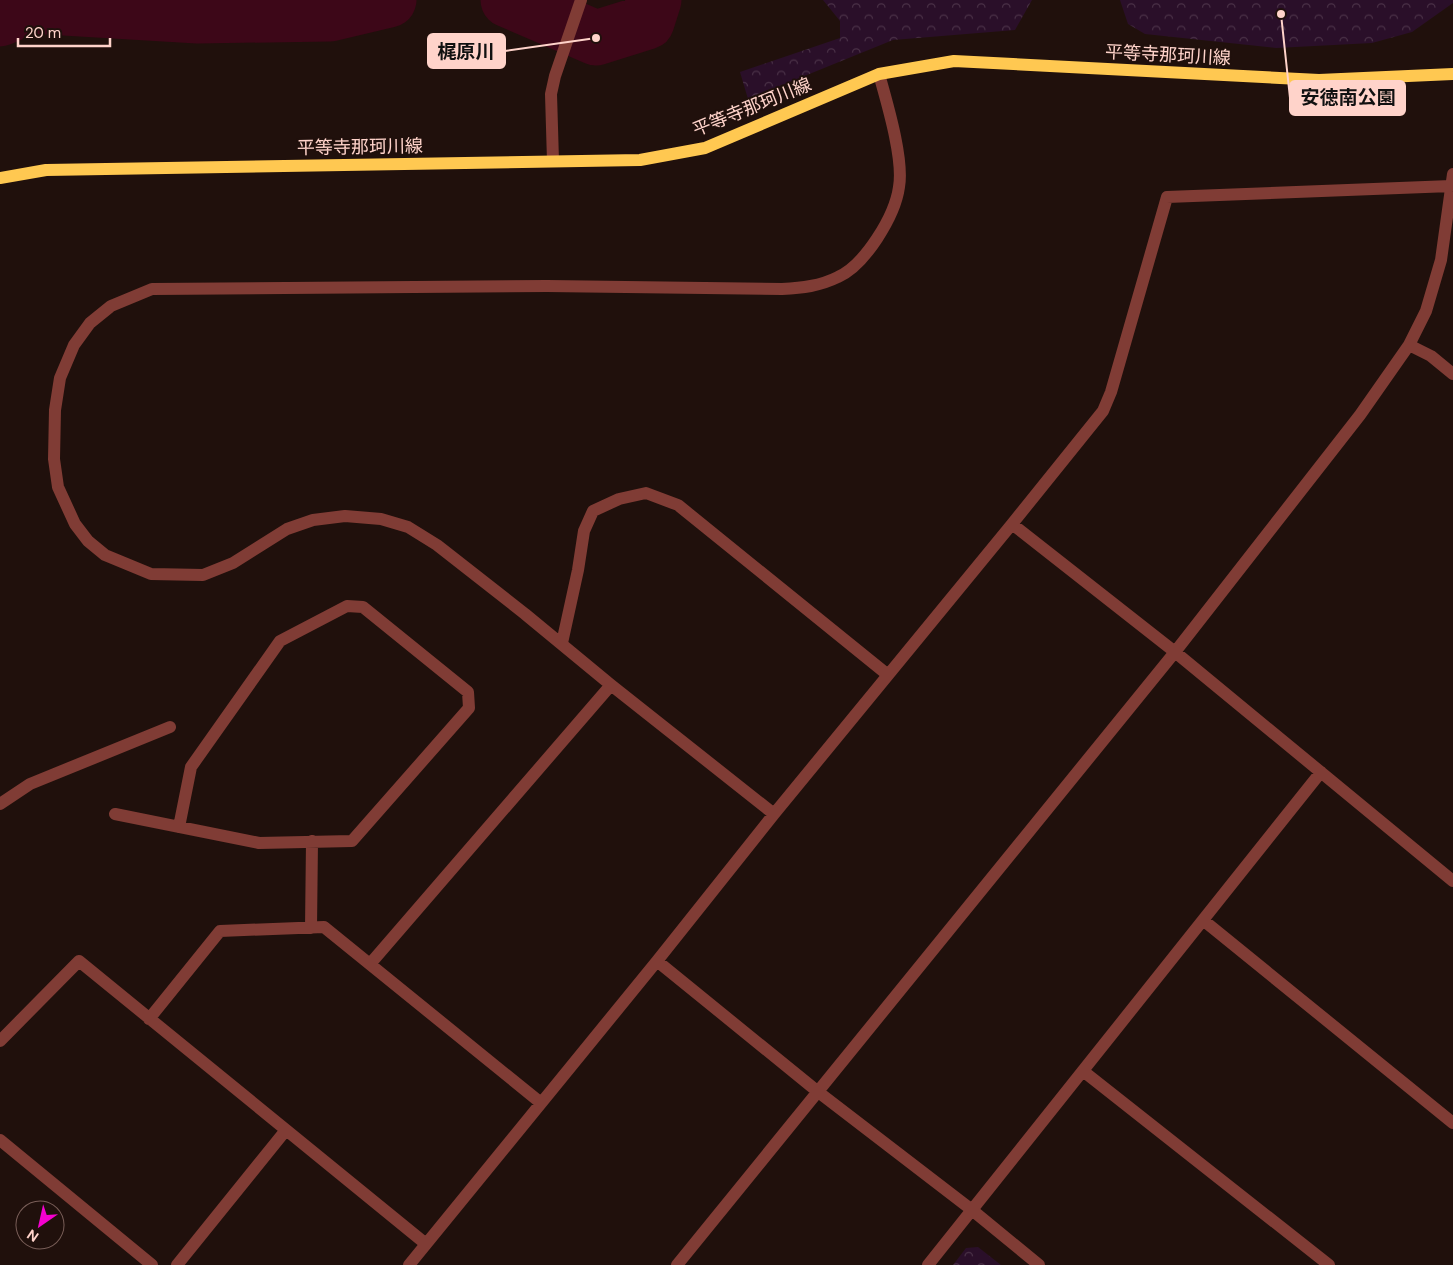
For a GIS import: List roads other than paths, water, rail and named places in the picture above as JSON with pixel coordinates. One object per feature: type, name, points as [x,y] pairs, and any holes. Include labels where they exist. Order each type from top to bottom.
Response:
[{"type":"main road","name":"平等寺那珂川線","points":[[0,178],[46,170],[640,160],[705,148],[879,74],[954,62],[1319,80],[1453,74]]},
{"type":"street","points":[[553,161],[551,94],[554,76],[579,4]]},
{"type":"street","points":[[774,814],[610,686],[562,643],[437,545],[408,526],[381,519],[345,516],[312,520],[287,529],[233,563],[203,575],[151,574],[105,555],[88,540],[75,524],[58,487],[54,459],[55,410],[60,378],[74,345],[90,323],[112,306],[152,289],[547,286],[782,289],[812,287],[840,277],[864,256],[878,237],[891,212],[899,187],[899,158],[879,74]]},
{"type":"street","points":[[409,1265],[1103,410],[1111,392],[1167,197],[1452,180],[1441,260],[1426,311],[1409,345],[1360,415],[1175,652],[677,1265]]},
{"type":"street","points":[[1409,345],[1431,356],[1453,374]]},
{"type":"street","points":[[562,643],[578,570],[584,532],[593,511],[620,499],[646,493],[678,505],[888,675]]},
{"type":"street","points":[[1012,524],[1175,652],[1453,880]]},
{"type":"street","points":[[114,814],[179,827],[258,842],[352,841],[469,708],[468,692],[363,606],[347,606],[280,641],[191,767],[179,827]]},
{"type":"street","points":[[370,964],[610,686]]},
{"type":"street","points":[[0,804],[30,784],[170,726]]},
{"type":"street","points":[[928,1265],[1321,772]]},
{"type":"street","points":[[311,928],[312,841]]},
{"type":"street","points":[[1203,920],[1453,1123]]},
{"type":"street","points":[[149,1018],[220,931],[324,927],[540,1103]]},
{"type":"street","points":[[0,1042],[79,961],[426,1244]]},
{"type":"street","points":[[657,961],[817,1092],[972,1210],[1039,1265]]},
{"type":"street","points":[[1083,1070],[1329,1265]]},
{"type":"street","points":[[177,1265],[286,1130]]},
{"type":"street","points":[[0,1140],[152,1265]]},
{"type":"waterway","points":[[0,19],[31,6],[198,16],[330,14],[389,0]]},
{"type":"waterway","points":[[508,0],[596,38],[647,22],[654,0]]},
{"type":"place","name":"安徳南公園","points":[[1281,14]]},
{"type":"place","name":"梶原川","points":[[596,38]]}]
